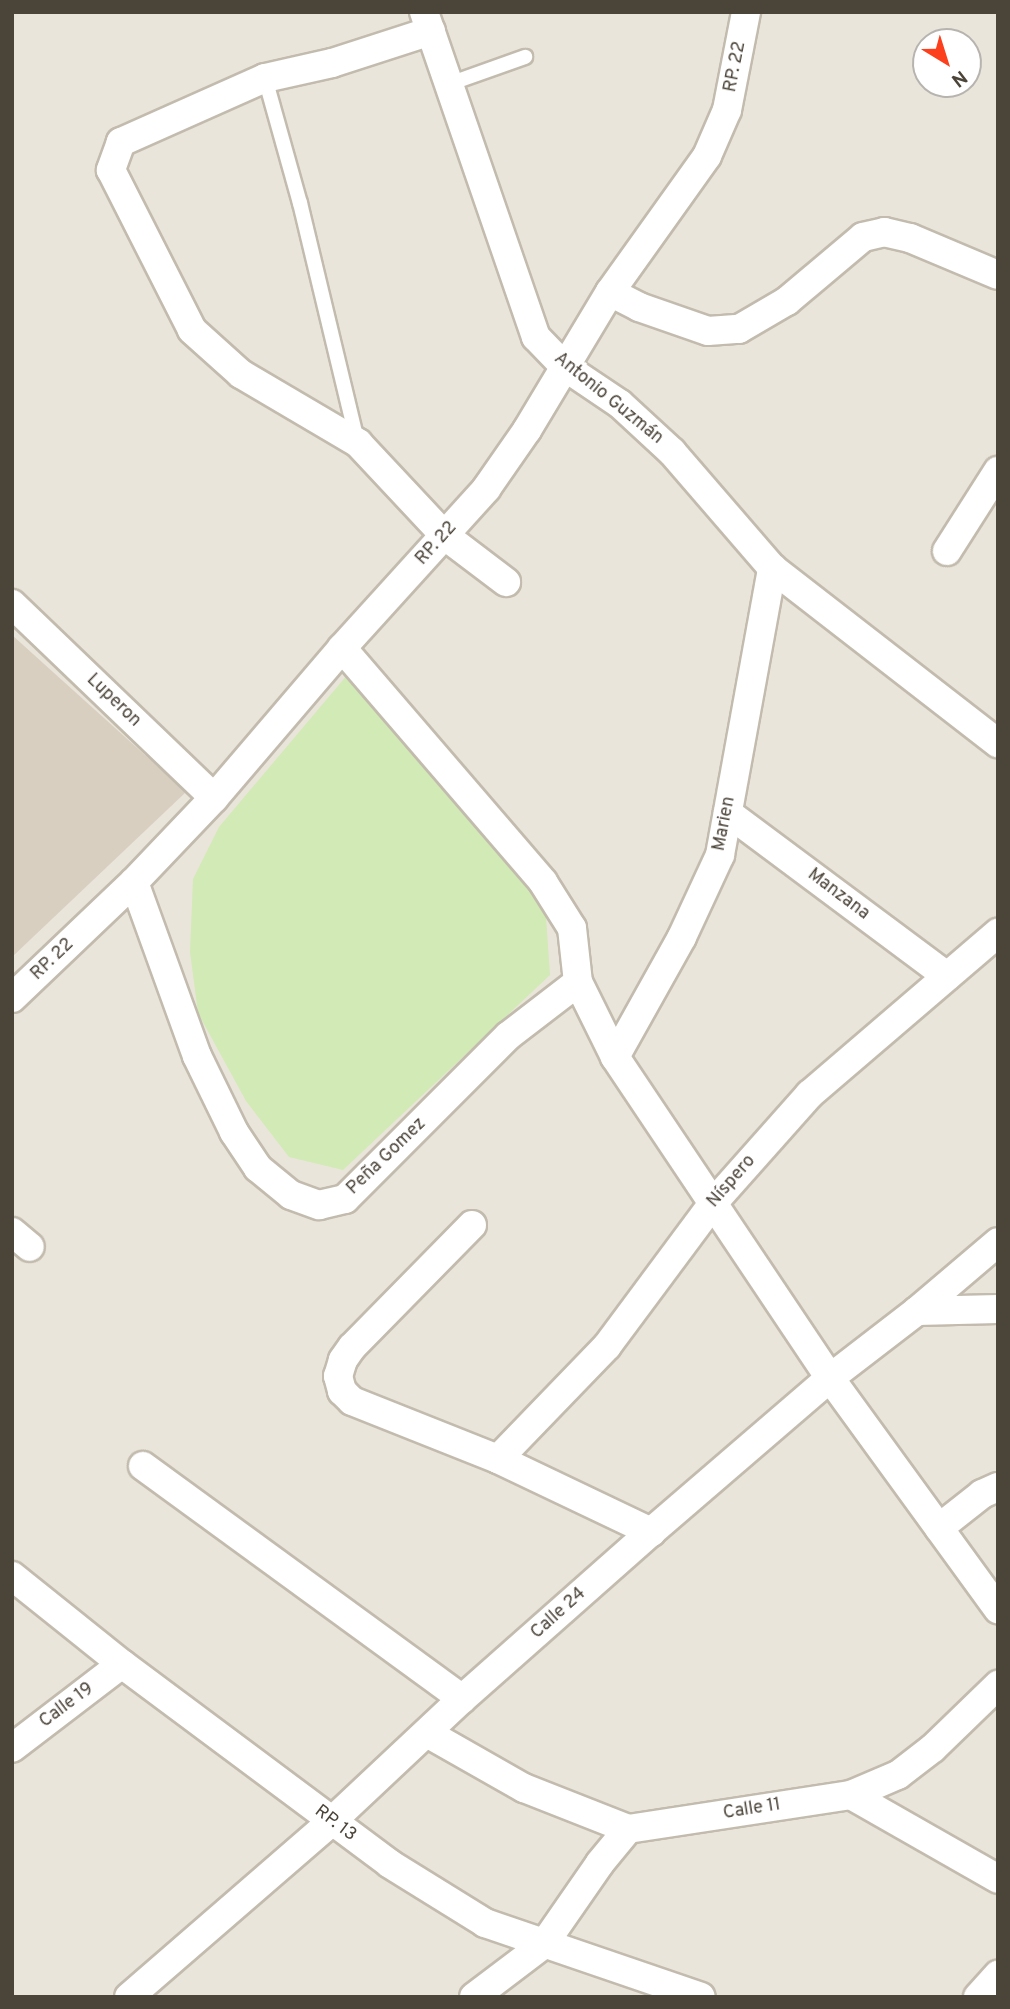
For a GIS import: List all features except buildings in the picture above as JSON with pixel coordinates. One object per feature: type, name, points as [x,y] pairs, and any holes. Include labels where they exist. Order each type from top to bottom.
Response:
[{"type":"street","name":"RP. 22","points":[[12,998],[134,882],[214,798],[342,648],[486,489],[610,292],[717,137],[734,82],[746,12]]},
{"type":"street","points":[[427,21],[332,63],[265,78],[121,142],[111,170],[192,330],[241,374],[358,443],[444,536],[506,582]]},
{"type":"street","name":"Antonio Guzmán","points":[[427,21],[536,337],[565,367],[620,404],[672,452],[772,568],[998,743]]},
{"type":"street","points":[[610,292],[639,307],[708,331],[739,329],[787,301],[863,237],[884,232],[910,238],[998,275]]},
{"type":"street","points":[[947,551],[998,471]]},
{"type":"street","name":"Marien","points":[[615,1057],[688,925],[720,855],[772,568]]},
{"type":"street","name":"Luperon","points":[[12,604],[214,798]]},
{"type":"street","points":[[342,648],[543,882],[572,928],[578,982],[615,1057],[830,1378],[998,1609]]},
{"type":"street","name":"Manzana","points":[[729,813],[947,976]]},
{"type":"street","name":"Peña Gomez","points":[[134,882],[197,1056],[234,1132],[258,1168],[291,1195],[319,1205],[345,1199],[508,1036],[578,982]]},
{"type":"street","name":"Níspero","points":[[498,1459],[607,1346],[714,1202],[810,1094],[998,933]]},
{"type":"street","points":[[472,1225],[352,1347],[342,1360],[338,1376],[342,1391],[352,1401],[498,1459],[651,1532]]},
{"type":"street","name":"Calle 24","points":[[129,1997],[332,1821],[462,1699],[651,1532],[830,1378],[917,1311],[998,1242]]},
{"type":"street","points":[[917,1311],[998,1309]]},
{"type":"street","points":[[143,1466],[462,1699]]},
{"type":"street","points":[[939,1528],[982,1494],[998,1487]]},
{"type":"street","name":"RP. 13","points":[[12,1576],[121,1664],[390,1864],[485,1923],[701,1997]]},
{"type":"street","name":"Calle 19","points":[[12,1748],[121,1664]]},
{"type":"street","name":"Calle 11","points":[[628,1829],[851,1795],[898,1775],[933,1748],[998,1685]]},
{"type":"street","points":[[427,1733],[524,1788],[628,1829],[600,1863],[544,1944],[474,1997]]},
{"type":"street","points":[[851,1795],[998,1879]]},
{"type":"street","points":[[978,1997],[998,1975]]},
{"type":"lane","points":[[449,84],[525,57]]},
{"type":"lane","points":[[265,78],[300,203],[358,443]]},
{"type":"shaded area","points":[[12,12],[998,12],[998,1997],[12,1997]]},
{"type":"green space","points":[[348,674],[545,902],[550,975],[343,1170],[289,1157],[246,1101],[198,1013],[190,952],[193,879],[219,827]]}]
